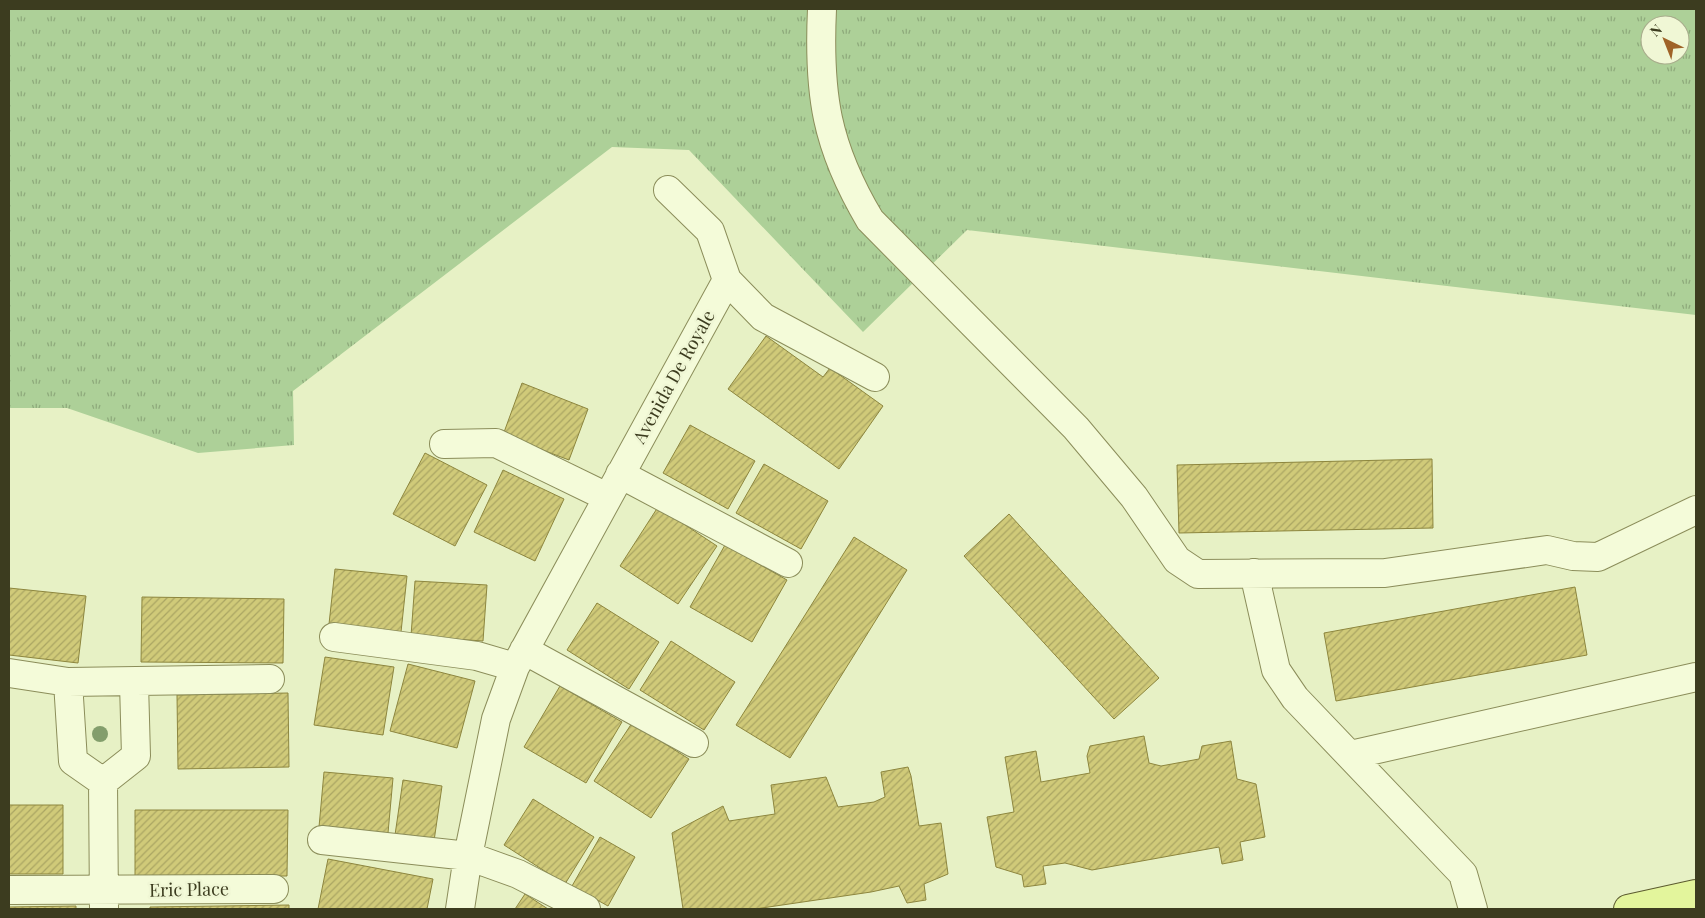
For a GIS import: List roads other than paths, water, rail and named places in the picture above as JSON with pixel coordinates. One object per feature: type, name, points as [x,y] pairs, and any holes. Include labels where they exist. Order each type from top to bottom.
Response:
[{"type":"main road","points":[[1628,909],[1696,894]]},
{"type":"street","points":[[822,9],[822,92],[832,141],[850,187],[870,220],[1076,428],[1134,497],[1177,560],[1198,574],[1386,573],[1547,550],[1573,556],[1598,557],[1696,510]]},
{"type":"street","points":[[668,190],[710,231],[727,280],[763,317],[875,377]]},
{"type":"street","name":"Avenida De Royale","points":[[460,909],[468,856],[496,718],[519,659],[727,280]]},
{"type":"street","points":[[444,444],[496,443],[613,486],[788,563]]},
{"type":"street","points":[[1254,573],[1276,670],[1295,698],[1463,874],[1473,909]]},
{"type":"street","points":[[334,637],[477,656],[519,659],[694,744]]},
{"type":"street","points":[[9,673],[68,682],[134,683],[270,679]]},
{"type":"street","points":[[1351,755],[1696,677]]},
{"type":"street","points":[[68,682],[74,761],[103,782]]},
{"type":"street","points":[[103,782],[136,756],[134,683]]},
{"type":"street","points":[[103,782],[105,900]]},
{"type":"street","points":[[322,840],[468,856],[518,874],[586,909]]},
{"type":"street","name":"Eric Place","points":[[9,890],[105,900],[274,889]]}]
